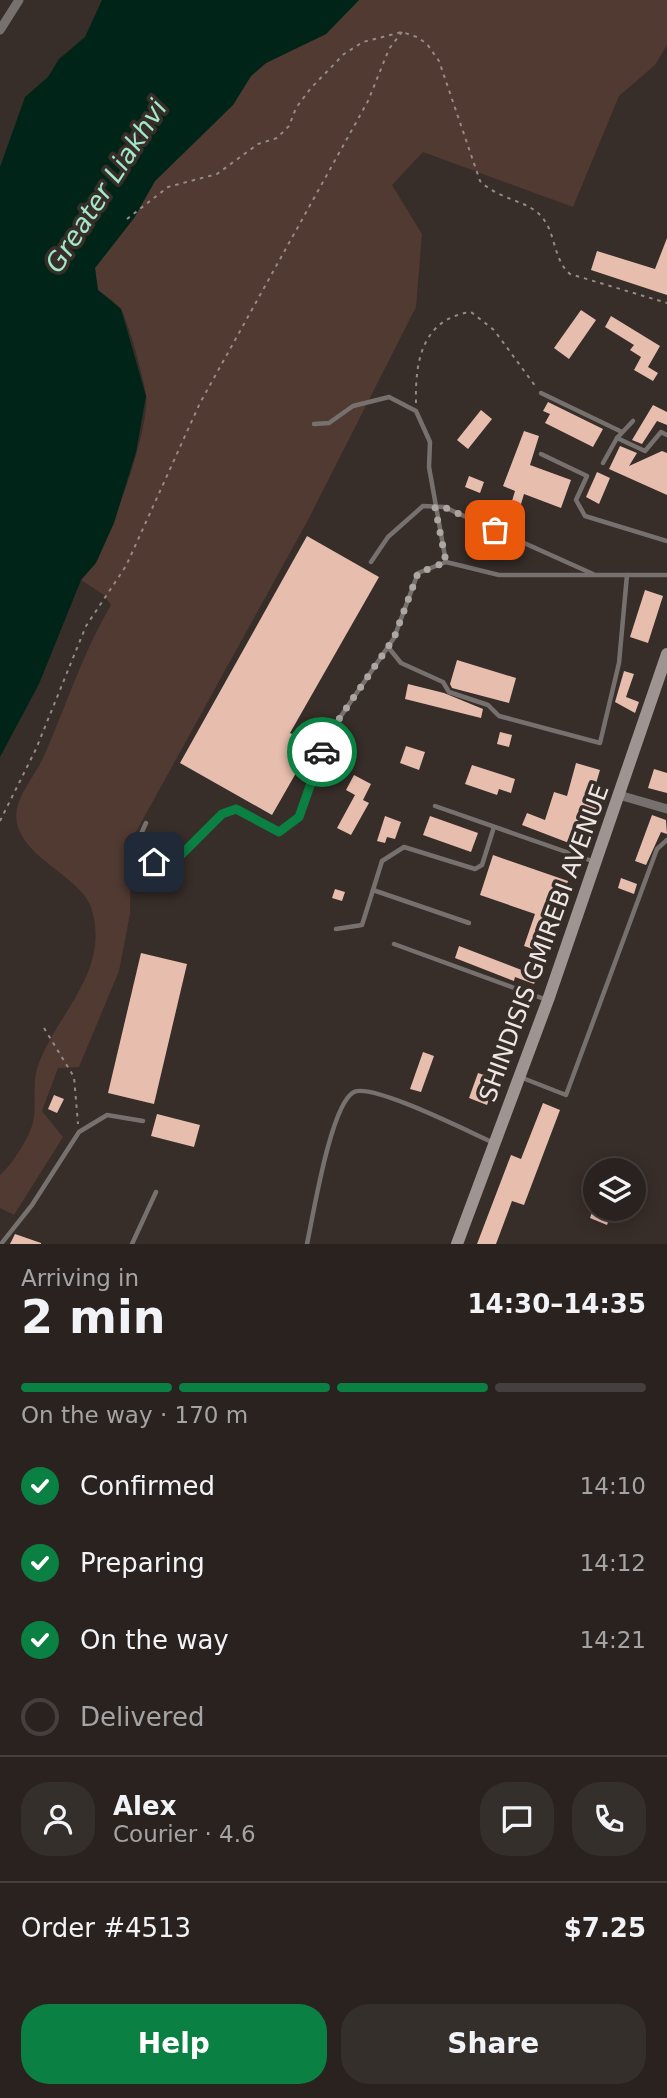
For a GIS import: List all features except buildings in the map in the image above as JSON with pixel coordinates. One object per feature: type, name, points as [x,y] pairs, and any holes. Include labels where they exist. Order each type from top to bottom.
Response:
[{"type":"main road","name":"SHINDISIS GMIREBI AVENUE","points":[[457,1244],[548,1000],[667,654]]},
{"type":"street","points":[[0,29],[19,0]]},
{"type":"street","points":[[619,795],[667,809]]},
{"type":"lane","points":[[541,393],[622,432]]},
{"type":"lane","points":[[314,424],[329,423],[353,406],[389,397],[416,411],[430,442],[429,467],[446,562]]},
{"type":"lane","points":[[603,463],[617,438],[633,421]]},
{"type":"lane","points":[[617,438],[645,451],[661,432],[667,435]]},
{"type":"lane","points":[[541,453],[587,476],[576,500],[586,516],[667,541]]},
{"type":"lane","points":[[372,562],[397,529],[423,506],[444,507],[597,575]]},
{"type":"lane","points":[[146,823],[136,845],[154,862],[177,859],[222,814],[236,809],[279,832],[299,817],[314,768],[339,719],[388,647],[418,573],[446,562],[499,575],[667,575]]},
{"type":"lane","points":[[388,647],[401,663],[443,682],[449,692],[488,705],[499,716],[600,743],[619,663],[627,575]]},
{"type":"lane","points":[[435,806],[596,863]]},
{"type":"lane","points":[[336,929],[362,925],[382,861],[404,847],[475,869],[482,865],[494,827]]},
{"type":"lane","points":[[520,1077],[566,1095],[657,849],[667,839]]},
{"type":"lane","points":[[373,890],[469,923]]},
{"type":"lane","points":[[394,944],[548,1000]]},
{"type":"lane","points":[[307,1244],[331,1134],[345,1101],[353,1092],[365,1090],[404,1103],[495,1143]]},
{"type":"lane","points":[[1,1244],[79,1132],[107,1115],[143,1121]]},
{"type":"lane","points":[[132,1244],[156,1192]]},
{"type":"path","points":[[0,821],[36,749],[86,626],[126,566],[200,403],[368,101],[389,49],[402,32]]},
{"type":"path","points":[[127,219],[168,187],[217,174],[258,144],[277,138],[289,126],[296,108],[311,88],[344,54],[363,41],[402,32],[417,37],[426,44],[439,61],[480,181],[493,193],[536,210],[544,219],[563,268],[570,274],[667,303]]},
{"type":"path","points":[[416,411],[415,372],[424,342],[451,315],[471,312],[494,330],[517,365],[541,393]]},
{"type":"path","points":[[44,1028],[74,1077],[79,1132]]},
{"type":"shaded area","points":[[359,0],[667,0],[667,45],[655,65],[619,96],[573,207],[423,152],[392,185],[422,234],[416,307],[308,520],[131,841],[130,914],[119,971],[79,1067],[58,1068],[42,1111],[63,1137],[14,1215],[0,1208],[0,1175],[20,1151],[31,1128],[37,1069],[45,1049],[88,972],[94,952],[95,931],[91,907],[84,895],[23,838],[17,824],[17,808],[44,756],[83,660],[111,605],[104,595],[81,580],[102,545],[125,491],[146,411],[146,394],[125,319],[118,305],[98,290],[95,268],[134,218],[155,181],[233,105],[251,76],[266,63],[326,34]]},
{"type":"water","name":"Greater Liakhvi","points":[[102,0],[359,0],[326,34],[266,63],[251,76],[233,105],[155,181],[134,218],[95,268],[98,290],[121,309],[146,396],[136,452],[114,523],[96,563],[81,580],[39,684],[0,757],[0,167],[25,97],[48,77],[59,59],[85,37]]},
{"type":"way so far","points":[[322,752],[339,719],[394,638],[418,573],[446,562],[435,507],[444,507],[495,530]]},
{"type":"route","points":[[154,862],[177,859],[222,814],[236,809],[279,832],[299,817],[314,768],[322,752]]}]
